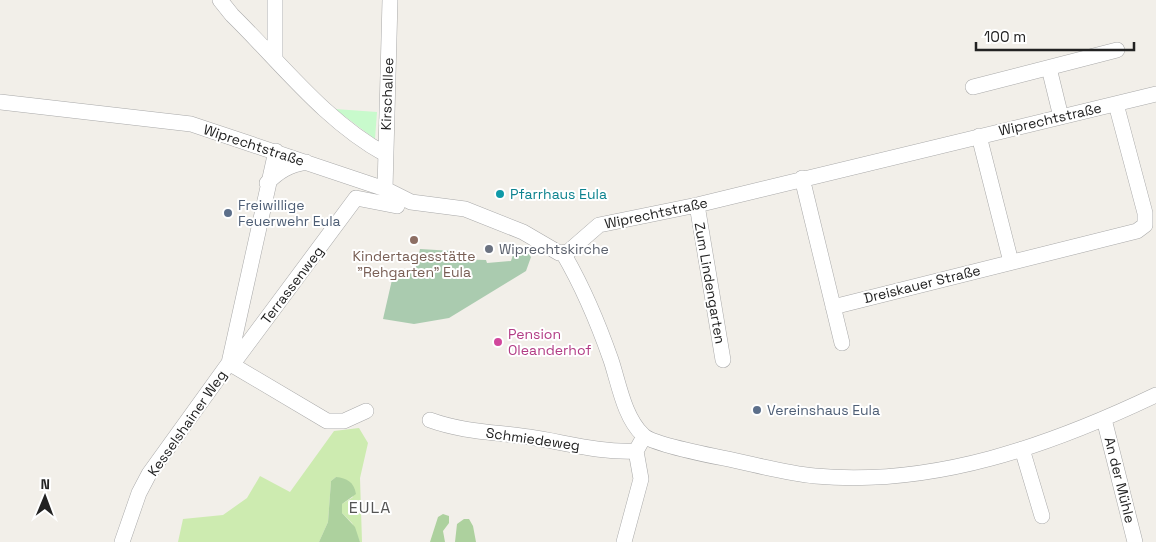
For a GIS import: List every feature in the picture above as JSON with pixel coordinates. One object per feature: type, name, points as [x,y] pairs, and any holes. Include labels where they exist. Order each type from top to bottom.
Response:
[{"type":"street","points":[[220,0],[232,15],[322,107],[365,143],[385,154]]},
{"type":"street","points":[[275,58],[276,0]]},
{"type":"street","name":"Kirschallee","points":[[385,189],[390,0]]},
{"type":"street","points":[[973,88],[1117,50]]},
{"type":"street","points":[[1049,68],[1061,117]]},
{"type":"street","name":"Wiprechtstraße","points":[[0,102],[191,124],[385,189],[411,202],[465,209],[522,232],[553,251],[563,253],[568,252],[599,225],[697,205],[802,178],[1156,94]]},
{"type":"street","name":"Dreiskauer Straße","points":[[833,307],[1010,262],[1127,235],[1145,225],[1145,213],[1116,104]]},
{"type":"street","points":[[979,136],[1010,262]]},
{"type":"street","name":"Kesselshainer Weg","points":[[122,542],[139,493],[149,474],[231,364],[267,183],[276,151]]},
{"type":"street","points":[[267,183],[278,172],[292,164],[306,162]]},
{"type":"street","points":[[802,178],[842,343]]},
{"type":"street","name":"Terrassenweg","points":[[231,364],[356,198],[397,206],[399,197]]},
{"type":"street","name":"Zum Lindengarten","points":[[697,205],[723,360]]},
{"type":"street","points":[[563,253],[590,307],[631,418],[644,437],[702,453],[814,476],[858,478],[907,474],[969,463],[1022,449],[1104,419],[1156,395]]},
{"type":"street","points":[[231,364],[327,421],[344,421],[366,411]]},
{"type":"street","name":"An der Mühle","points":[[1104,419],[1135,542]]},
{"type":"street","name":"Schmiedeweg","points":[[430,420],[452,428],[477,432],[506,433],[606,450],[636,451]]},
{"type":"street","points":[[624,542],[641,478],[636,451],[644,437]]},
{"type":"street","points":[[1022,449],[1042,516]]},
{"type":"green space","points":[[335,109],[377,112],[375,139]]},
{"type":"green space","points":[[523,247],[531,257],[526,271],[449,318],[414,324],[383,319],[394,271],[414,274],[420,249],[453,251],[455,259],[486,260],[487,263],[511,261],[515,249]]},
{"type":"green space","points":[[359,428],[368,443],[360,478],[362,542],[360,542],[352,523],[342,513],[342,504],[353,497],[336,477],[331,481],[328,522],[319,542],[178,542],[183,519],[223,515],[247,498],[260,476],[290,492],[334,431]]},
{"type":"green space","points":[[336,477],[349,481],[354,486],[356,494],[342,504],[342,513],[355,527],[360,542],[319,542],[328,522],[331,481]]},
{"type":"green space","points":[[443,514],[449,516],[449,523],[443,531],[445,542],[430,542],[438,517]]},
{"type":"green space","points":[[464,519],[469,519],[473,526],[476,542],[455,542],[457,524]]},
{"type":"place","name":"Pfarrhaus Eula","points":[[500,194]]},
{"type":"place","name":"Freiwillige Feuerwehr Eula","points":[[228,213]]},
{"type":"place","name":"Kindertagesstätte \"Rehgarten\" Eula","points":[[414,240]]},
{"type":"place","name":"Wiprechtskirche","points":[[489,249]]},
{"type":"place","name":"Pension Oleanderhof","points":[[498,342]]},
{"type":"place","name":"Vereinshaus Eula","points":[[757,410]]},
{"type":"district","name":"EULA","points":[[370,507]]}]
